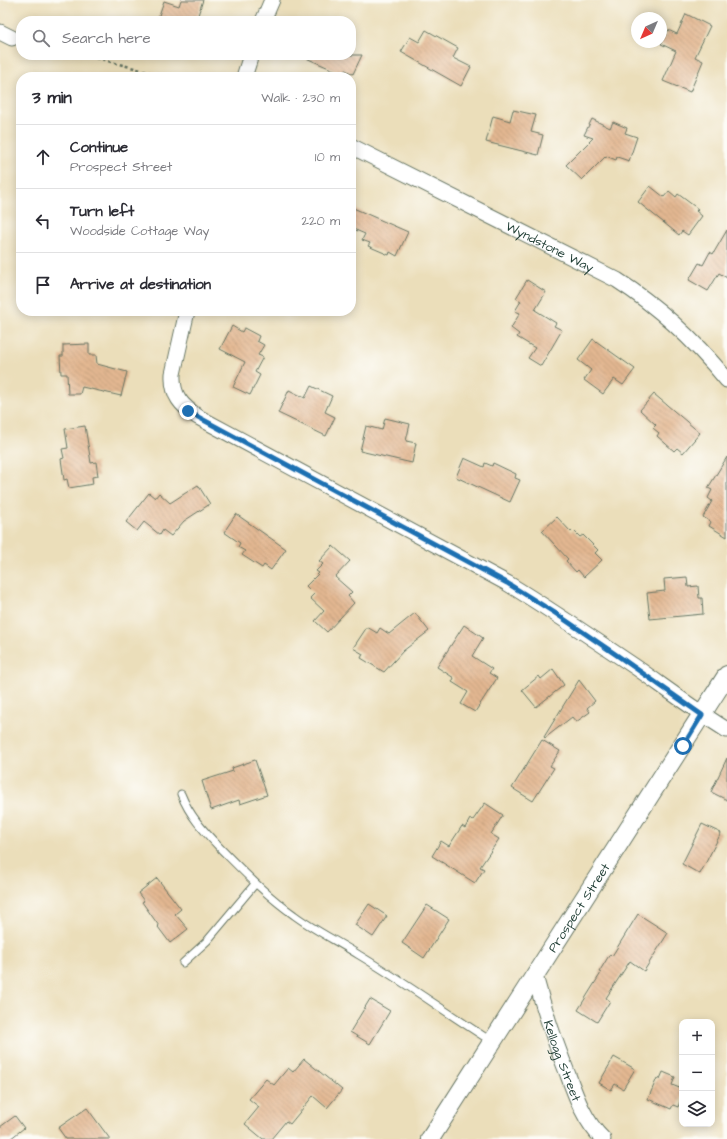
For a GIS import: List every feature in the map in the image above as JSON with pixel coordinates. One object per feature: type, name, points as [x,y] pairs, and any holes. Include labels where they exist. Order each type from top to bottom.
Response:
[{"type":"street","points":[[265,16],[272,0]]},
{"type":"street","points":[[246,72],[249,60]]},
{"type":"street","name":"Wyndstone Way","points":[[356,149],[616,280],[635,292],[668,319],[690,339],[727,380]]},
{"type":"street","points":[[186,316],[173,374],[173,384],[175,394],[185,407],[198,417],[507,583],[615,653],[702,715],[727,730]]},
{"type":"street","name":"Prospect Street","points":[[430,1139],[493,1043],[727,675]]},
{"type":"street","name":"Kellogg Street","points":[[535,976],[549,1026],[572,1085],[583,1111],[593,1128],[603,1139]]},
{"type":"lane","points":[[181,794],[191,815],[200,826],[255,884],[314,929],[359,955],[493,1043]]},
{"type":"lane","points":[[183,963],[207,941],[255,884]]},
{"type":"path","points":[[104,60],[149,72]]},
{"type":"building","points":[[181,0],[203,0],[198,16],[159,16],[164,1],[179,6]]},
{"type":"building","points":[[686,14],[710,26],[695,57],[703,61],[690,92],[663,81],[676,51],[667,47],[667,32],[668,30],[677,34]]},
{"type":"building","points":[[426,30],[458,48],[453,58],[471,67],[461,86],[401,52],[410,37],[419,42]]},
{"type":"building","points":[[356,55],[362,55],[354,72],[345,70],[344,72],[338,72],[311,60],[356,60]]},
{"type":"building","points":[[513,110],[536,115],[531,132],[543,135],[538,155],[486,142],[493,116],[510,121]]},
{"type":"building","points":[[592,119],[610,128],[613,122],[627,128],[625,133],[637,137],[629,161],[617,157],[616,160],[606,156],[582,180],[566,165],[593,138],[584,135]]},
{"type":"building","points":[[650,186],[664,197],[669,191],[676,197],[678,194],[698,209],[696,211],[702,216],[688,235],[682,231],[679,235],[638,202]]},
{"type":"building","points":[[356,209],[408,232],[397,256],[390,252],[389,255],[368,246],[370,243],[362,240],[365,234],[356,230]]},
{"type":"building","points":[[727,230],[727,278],[719,273],[708,291],[689,280],[699,263],[703,265],[710,252],[713,254]]},
{"type":"building","points":[[527,280],[546,292],[535,310],[556,323],[554,326],[562,330],[541,366],[528,358],[535,348],[517,337],[519,334],[511,328],[520,313],[515,311],[521,301],[516,298]]},
{"type":"building","points":[[232,326],[242,332],[244,328],[259,336],[257,341],[264,345],[258,355],[263,357],[255,372],[260,375],[250,395],[233,387],[245,362],[220,349]]},
{"type":"building","points":[[593,339],[635,369],[623,385],[614,379],[603,394],[584,380],[591,370],[578,360]]},
{"type":"building","points":[[89,344],[89,355],[96,355],[97,364],[127,372],[121,396],[82,387],[80,394],[68,394],[67,374],[61,374],[60,356],[63,356],[63,345]]},
{"type":"building","points":[[311,386],[332,396],[325,412],[335,417],[326,436],[278,413],[289,390],[305,398]]},
{"type":"building","points":[[654,394],[700,433],[683,453],[677,448],[674,451],[657,436],[659,433],[653,428],[656,425],[640,410]]},
{"type":"building","points":[[385,418],[410,424],[406,441],[416,443],[412,463],[360,451],[366,426],[382,430]]},
{"type":"building","points":[[85,426],[91,463],[96,462],[98,476],[92,477],[93,484],[69,488],[67,479],[64,480],[61,459],[64,458],[62,449],[68,448],[65,429]]},
{"type":"building","points":[[727,457],[727,537],[709,526],[711,522],[703,517],[712,501],[708,498],[712,490],[708,488]]},
{"type":"building","points":[[464,458],[484,467],[485,463],[492,466],[493,463],[516,474],[515,478],[520,480],[510,502],[456,477]]},
{"type":"building","points":[[198,485],[210,504],[184,521],[171,536],[163,530],[160,535],[144,522],[137,531],[126,522],[149,493],[155,498],[159,493],[170,503]]},
{"type":"building","points":[[236,514],[286,549],[271,570],[264,565],[262,568],[242,555],[245,551],[238,547],[240,543],[224,532]]},
{"type":"building","points":[[557,517],[571,532],[573,530],[580,537],[583,535],[598,550],[595,553],[602,560],[584,577],[578,570],[576,572],[566,561],[568,559],[542,531]]},
{"type":"building","points":[[333,546],[350,561],[335,577],[352,592],[348,596],[354,603],[327,632],[315,621],[324,611],[310,598],[314,594],[306,586],[319,573],[316,571],[323,564],[319,561]]},
{"type":"building","points":[[687,577],[688,587],[698,586],[699,598],[702,598],[703,614],[650,619],[647,593],[665,591],[664,579]]},
{"type":"building","points":[[415,613],[429,631],[403,651],[384,672],[361,658],[363,654],[353,648],[367,627],[377,633],[380,628],[389,634]]},
{"type":"building","points":[[464,625],[483,638],[472,656],[492,669],[489,673],[497,678],[475,712],[461,704],[468,692],[452,682],[454,678],[437,667]]},
{"type":"building","points":[[553,669],[564,685],[536,707],[522,690],[539,676],[541,679]]},
{"type":"building","points":[[579,680],[595,701],[587,708],[590,712],[576,722],[572,717],[545,738],[544,737]]},
{"type":"building","points":[[542,740],[560,751],[550,766],[554,768],[533,801],[512,788]]},
{"type":"building","points":[[727,758],[727,800],[711,792]]},
{"type":"building","points":[[255,760],[267,795],[240,804],[239,800],[211,810],[202,781],[233,771],[232,768]]},
{"type":"building","points":[[485,803],[503,815],[491,834],[499,839],[480,867],[484,869],[475,883],[432,856],[441,841],[449,846],[462,826],[465,828],[470,819],[473,820]]},
{"type":"building","points":[[702,824],[721,833],[700,874],[682,864]]},
{"type":"building","points":[[157,878],[181,909],[175,914],[188,929],[170,943],[142,902],[144,901],[138,893]]},
{"type":"building","points":[[369,904],[387,916],[373,937],[355,925]]},
{"type":"building","points":[[427,905],[449,919],[424,958],[402,943]]},
{"type":"building","points":[[638,914],[668,933],[644,971],[630,961],[606,998],[610,1001],[597,1022],[578,1010],[601,973],[599,972],[610,954],[612,956]]},
{"type":"building","points":[[370,999],[390,1011],[370,1044],[350,1032]]},
{"type":"building","points":[[614,1057],[635,1069],[623,1089],[615,1084],[611,1090],[599,1083]]},
{"type":"building","points":[[304,1059],[342,1090],[327,1108],[313,1096],[290,1124],[286,1121],[271,1139],[263,1139],[245,1124],[259,1107],[249,1099],[266,1079],[274,1085],[288,1068],[293,1072]]},
{"type":"building","points":[[663,1072],[675,1077],[672,1085],[679,1088],[678,1107],[673,1105],[671,1109],[648,1099],[657,1078],[660,1079]]},
{"type":"building","points":[[87,1108],[110,1139],[66,1139],[58,1128]]},
{"type":"building","points":[[15,1116],[24,1128],[10,1139],[0,1139],[0,1127]]},
{"type":"route","points":[[188,411],[488,572],[555,613],[702,715],[683,746]]}]
